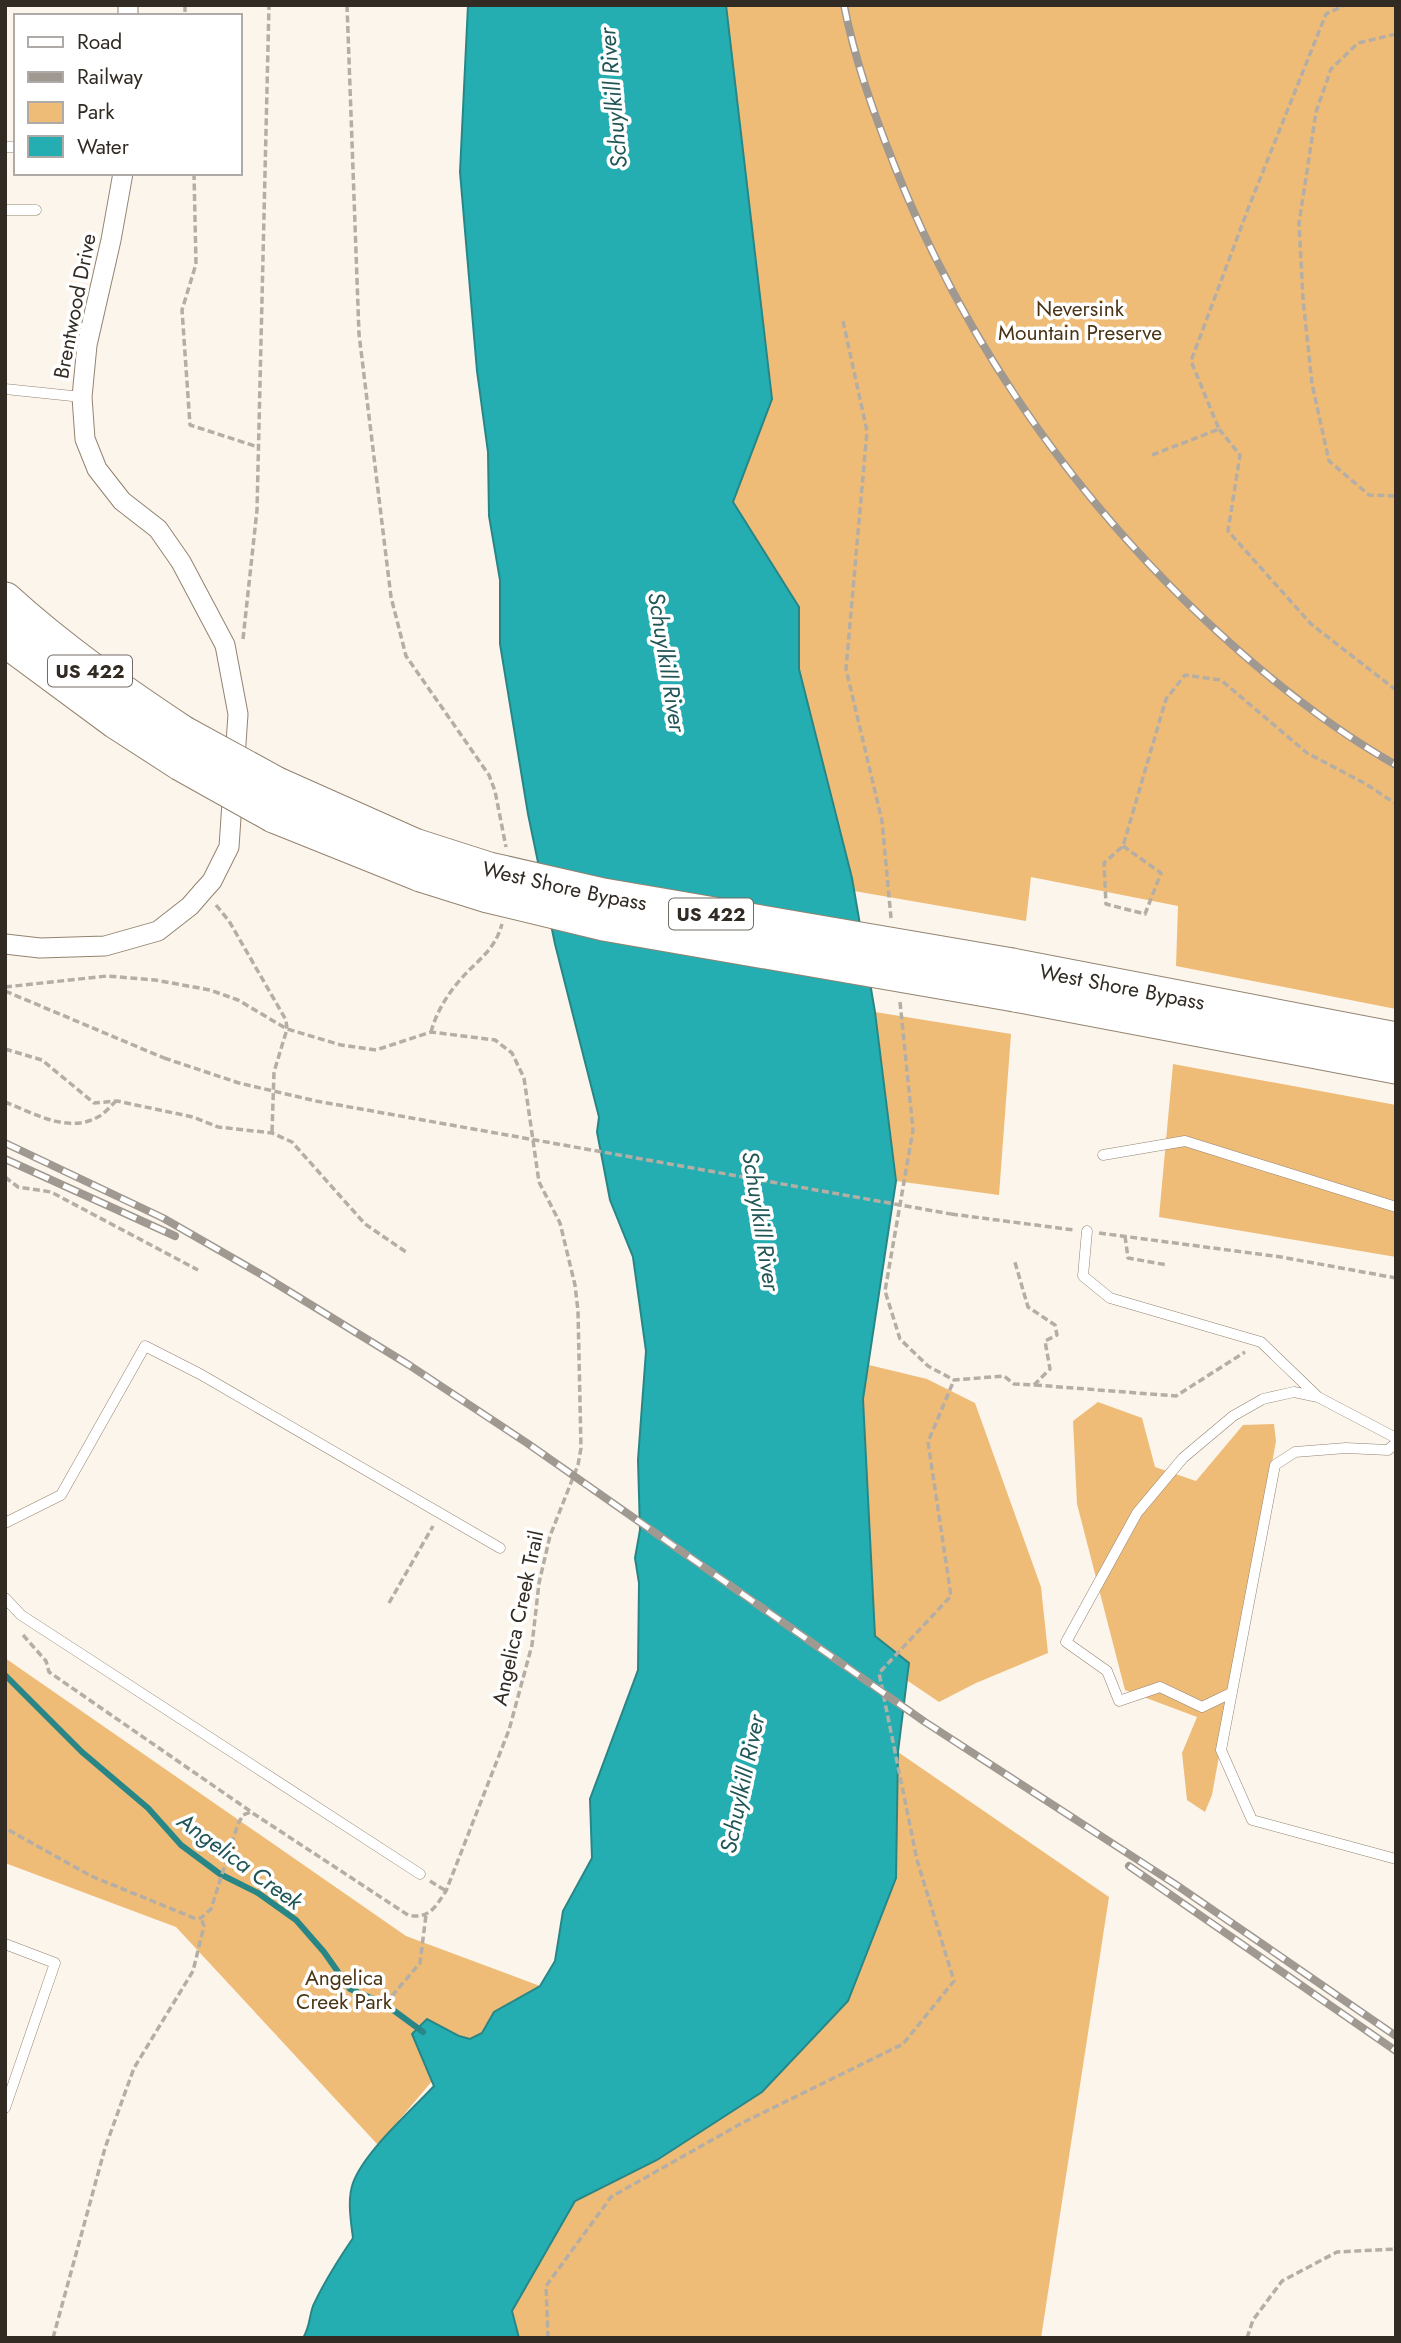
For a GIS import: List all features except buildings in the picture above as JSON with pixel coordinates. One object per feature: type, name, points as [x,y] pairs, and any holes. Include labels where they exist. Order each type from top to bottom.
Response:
[{"type":"highway","name":"West Shore Bypass","points":[[5,600],[181,748]]},
{"type":"highway","name":"West Shore Bypass","points":[[5,639],[116,721],[181,748],[276,800],[417,860],[489,870],[1014,980],[1396,1066]]},
{"type":"highway","name":"West Shore Bypass","points":[[1014,980],[1396,1040]]},
{"type":"street","name":"Brentwood Drive","points":[[5,944],[40,948],[105,946],[158,931],[190,906],[212,881],[229,847],[238,714],[225,645],[202,597],[181,562],[158,529],[122,501],[97,469],[85,439],[82,397],[87,345],[111,240],[122,175]]},
{"type":"lane","points":[[5,210],[36,210]]},
{"type":"lane","points":[[5,389],[82,397]]},
{"type":"lane","points":[[1103,1155],[1185,1141],[1396,1207]]},
{"type":"lane","points":[[1087,1231],[1083,1276],[1110,1298],[1261,1342],[1318,1397],[1396,1440],[1388,1450],[1346,1448],[1295,1452],[1275,1465],[1221,1750],[1252,1820],[1396,1859]]},
{"type":"lane","points":[[5,1523],[61,1495],[145,1346],[200,1374],[500,1548]]},
{"type":"lane","points":[[1231,1693],[1202,1707],[1160,1687],[1119,1701],[1107,1671],[1066,1642],[1137,1513],[1183,1458],[1233,1416],[1262,1399],[1294,1392],[1318,1397]]},
{"type":"lane","points":[[5,1598],[21,1615],[420,1874]]},
{"type":"lane","points":[[5,1944],[55,1963],[5,2108]]},
{"type":"path","points":[[226,652],[243,647],[257,510],[269,5]]},
{"type":"path","points":[[347,5],[359,334],[391,597],[406,656],[489,775],[501,816],[507,856]]},
{"type":"path","points":[[1345,5],[1326,14],[1191,361],[1219,429],[1240,455],[1228,531],[1311,624],[1396,691]]},
{"type":"path","points":[[1396,34],[1358,43],[1331,69],[1316,112],[1299,223],[1303,299],[1312,384],[1329,461],[1369,495],[1396,496]]},
{"type":"path","points":[[194,175],[196,264],[182,310],[190,425],[258,447]]},
{"type":"path","points":[[1152,455],[1219,429]]},
{"type":"path","points":[[1123,846],[1161,873],[1145,914],[1106,904],[1104,863],[1123,846],[1166,699],[1185,675],[1221,680],[1307,753],[1396,804]]},
{"type":"path","points":[[203,891],[229,920],[286,1020],[287,1029],[275,1072],[272,1133]]},
{"type":"path","points":[[431,1032],[434,1020],[458,981],[496,942],[503,915]]},
{"type":"path","name":"Angelica Creek Trail","points":[[5,989],[107,976],[155,980],[210,990],[238,1000],[287,1029],[341,1045],[376,1050],[431,1032],[495,1040],[512,1053],[524,1078],[539,1182],[560,1223],[575,1285],[581,1448],[578,1465],[550,1536],[539,1583],[532,1645],[509,1730],[446,1891],[435,1909],[426,1915]]},
{"type":"path","points":[[5,989],[164,1058],[239,1083],[316,1101],[951,1214],[1281,1257],[1396,1278]]},
{"type":"path","points":[[5,1049],[42,1060],[94,1103],[117,1101],[193,1116],[218,1127],[272,1133],[292,1142],[365,1224],[406,1252]]},
{"type":"path","points":[[5,1102],[51,1120],[73,1124],[98,1117],[117,1101]]},
{"type":"path","points":[[5,1177],[18,1187],[51,1192],[198,1270]]},
{"type":"path","points":[[1125,1236],[1128,1258],[1167,1265]]},
{"type":"path","points":[[1034,1385],[1176,1396],[1261,1342]]},
{"type":"path","points":[[548,2338],[546,2286],[611,2197],[742,2123],[903,2044],[954,1981],[916,1860],[879,1673],[951,1596],[928,1442],[954,1380]]},
{"type":"path","points":[[389,1603],[434,1524]]},
{"type":"path","points":[[22,1633],[46,1661],[49,1672],[251,1812],[408,1915],[426,1915],[420,1963],[385,2004]]},
{"type":"path","points":[[5,1828],[91,1876],[194,1918],[201,1918],[211,1909],[238,1824],[243,1815],[251,1812]]},
{"type":"path","points":[[53,2338],[105,2148],[134,2068],[193,1971],[204,1926],[201,1918]]},
{"type":"path","points":[[1247,2338],[1253,2320],[1282,2281],[1337,2252],[1396,2249]]},
{"type":"green space","name":"Neversink Mountain Preserve","points":[[726,5],[1396,5],[1396,1009],[1176,966],[1178,906],[1031,877],[1026,921],[854,891],[799,669],[799,607],[733,502],[772,399]]},
{"type":"green space","points":[[875,1012],[1011,1034],[999,1195],[896,1181]]},
{"type":"green space","points":[[1173,1064],[1396,1105],[1396,1257],[1159,1217]]},
{"type":"green space","points":[[869,1365],[927,1379],[975,1403],[1041,1587],[1048,1653],[976,1683],[939,1702],[908,1681],[909,1663],[875,1636],[863,1399]]},
{"type":"green space","points":[[1098,1402],[1142,1418],[1155,1467],[1196,1481],[1243,1425],[1274,1424],[1276,1441],[1212,1795],[1205,1812],[1187,1800],[1182,1753],[1197,1717],[1125,1690],[1077,1504],[1073,1421]]},
{"type":"green space","name":"Angelica Creek Park","points":[[5,1658],[406,1936],[540,1986],[494,2012],[482,2033],[470,2039],[427,2019],[412,2034],[433,2080],[378,2145],[176,1927],[5,1863]]},
{"type":"green space","points":[[898,1752],[1109,1897],[1041,2338],[519,2338],[512,2311],[575,2201],[657,2160],[762,2092],[896,1878]]},
{"type":"water","name":"Schuylkill River","points":[[468,5],[726,5],[772,399],[733,502],[799,607],[799,669],[852,878],[875,1012],[896,1181],[863,1399],[875,1636],[909,1663],[898,1752],[896,1878],[848,2001],[762,2092],[657,2160],[575,2201],[512,2311],[519,2338],[303,2338],[317,2297],[353,2238],[350,2196],[359,2171],[377,2145],[434,2086],[412,2034],[427,2019],[470,2039],[482,2033],[494,2012],[540,1986],[555,1961],[563,1911],[592,1858],[590,1799],[638,1670],[639,1583],[635,1558],[640,1530],[638,1460],[646,1351],[633,1257],[610,1200],[597,1132],[599,1117],[555,944],[528,814],[500,644],[500,580],[489,516],[488,452],[477,371],[460,172]]},
{"type":"waterway","name":"Angelica Creek","points":[[5,1675],[82,1752],[148,1808],[181,1845],[220,1874],[258,1893],[296,1920],[324,1952],[350,1989],[385,2004],[423,2032]]},
{"type":"railway","points":[[844,5],[859,67],[873,107],[925,236],[996,367],[1038,429],[1083,488],[1183,599],[1294,697],[1354,740],[1396,765]]},
{"type":"railway","points":[[5,1143],[163,1218],[409,1365],[527,1443],[925,1722],[1175,1884],[1396,2036]]},
{"type":"railway","points":[[5,1159],[175,1236]]},
{"type":"railway","points":[[1129,1866],[1396,2051]]}]
